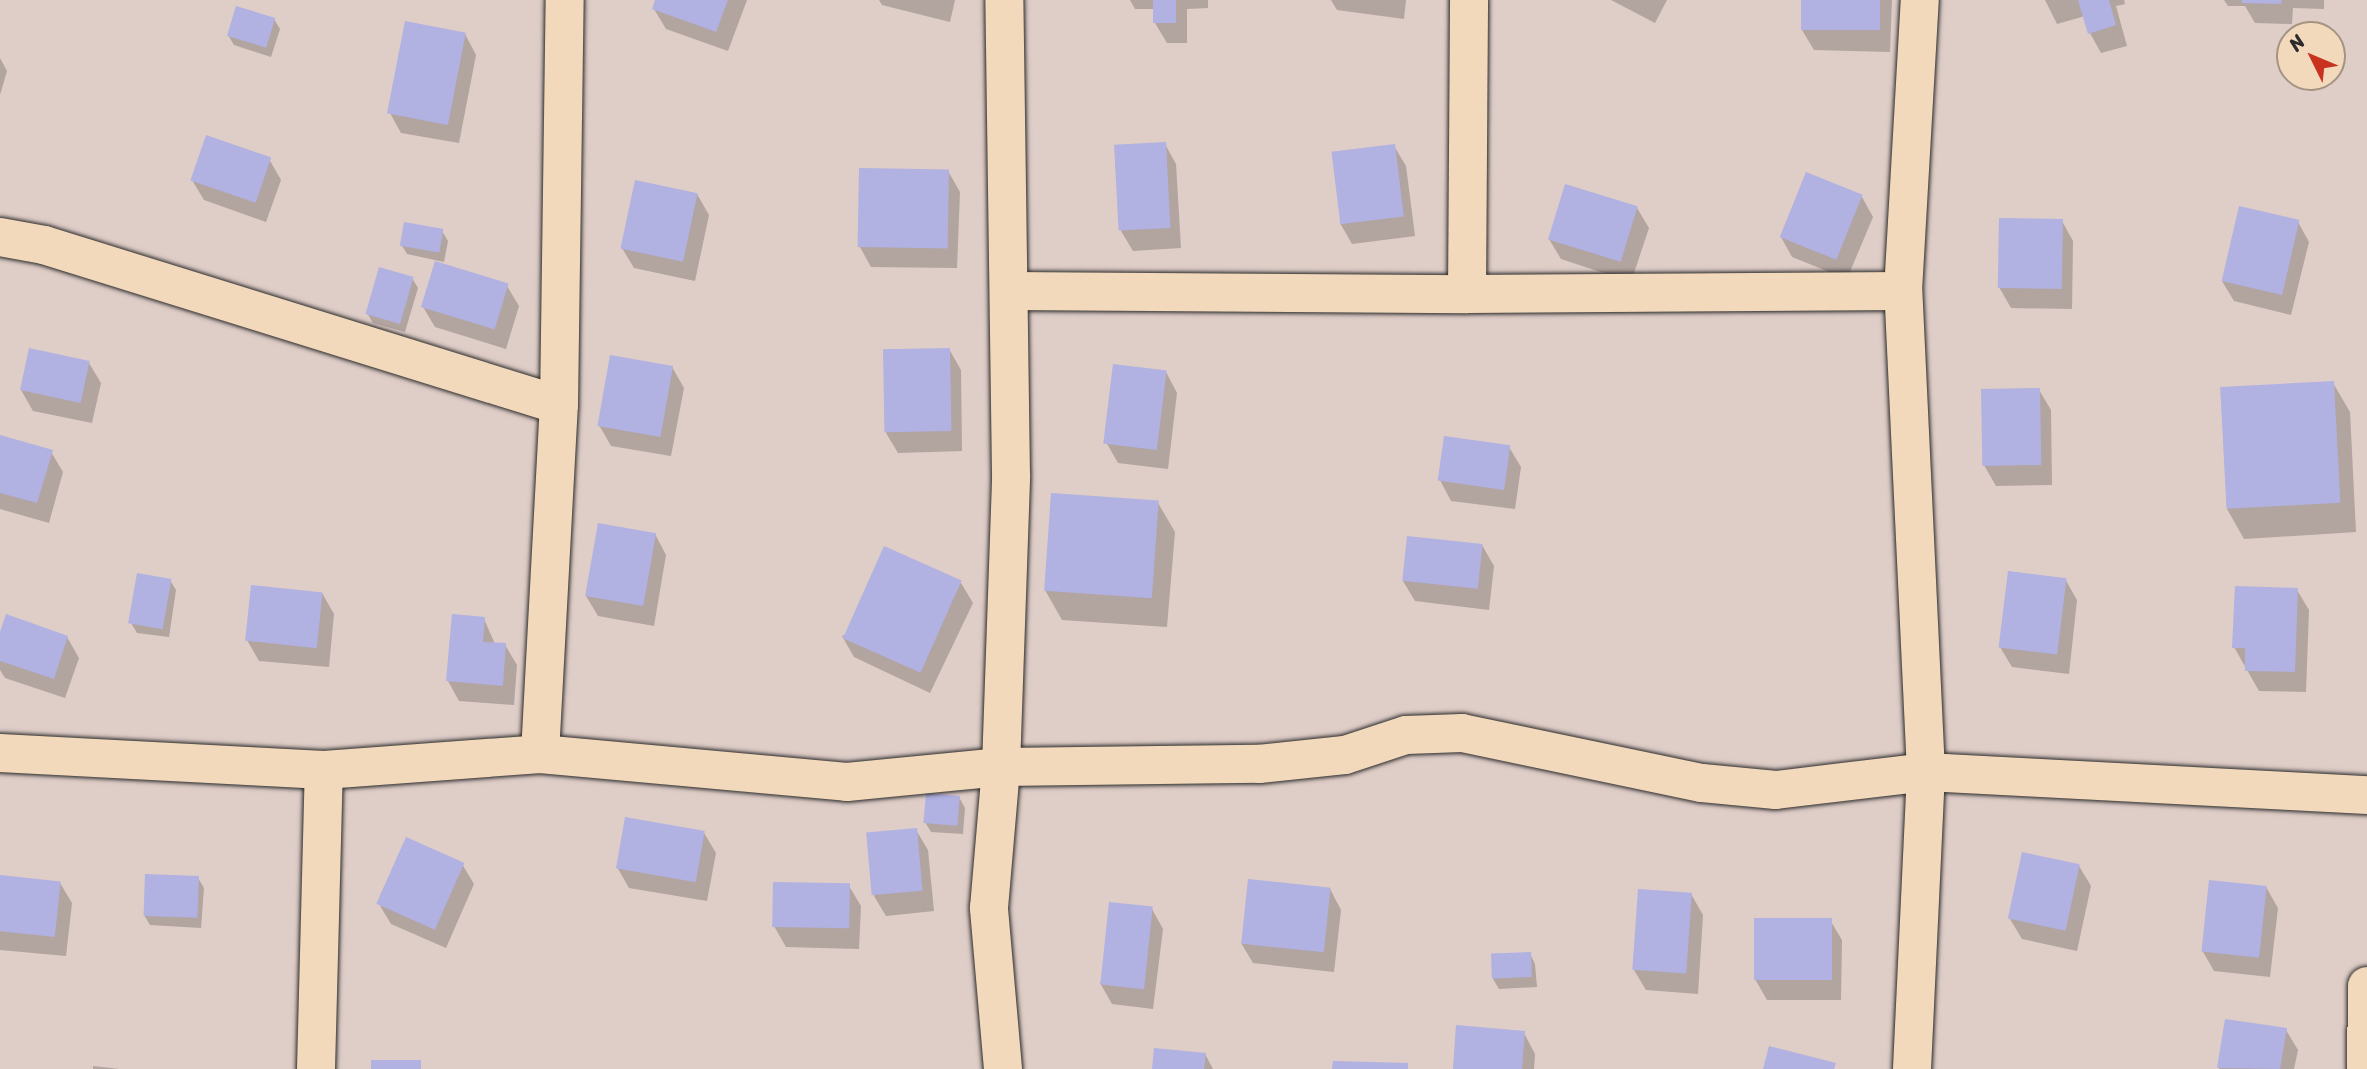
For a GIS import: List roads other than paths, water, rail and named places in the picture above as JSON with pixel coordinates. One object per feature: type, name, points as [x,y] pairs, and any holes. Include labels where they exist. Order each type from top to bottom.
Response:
[{"type":"street","points":[[540,754],[559,405],[565,0]]},
{"type":"street","points":[[1003,1069],[989,908],[1002,767],[1012,475],[1004,0]]},
{"type":"street","points":[[1467,294],[1469,0]]},
{"type":"street","points":[[1912,1069],[1926,772],[1903,290],[1920,0]]},
{"type":"street","points":[[0,237],[44,245],[559,405]]},
{"type":"street","points":[[1010,291],[1467,294],[1903,290]]},
{"type":"street","points":[[0,753],[324,770],[540,754],[847,782],[1002,767],[1259,764],[1345,755],[1406,735],[1462,733],[1702,783],[1776,790],[1926,772],[2367,795]]},
{"type":"street","points":[[316,1069],[324,770]]},
{"type":"street","points":[[2366,1069],[2367,986]]}]
